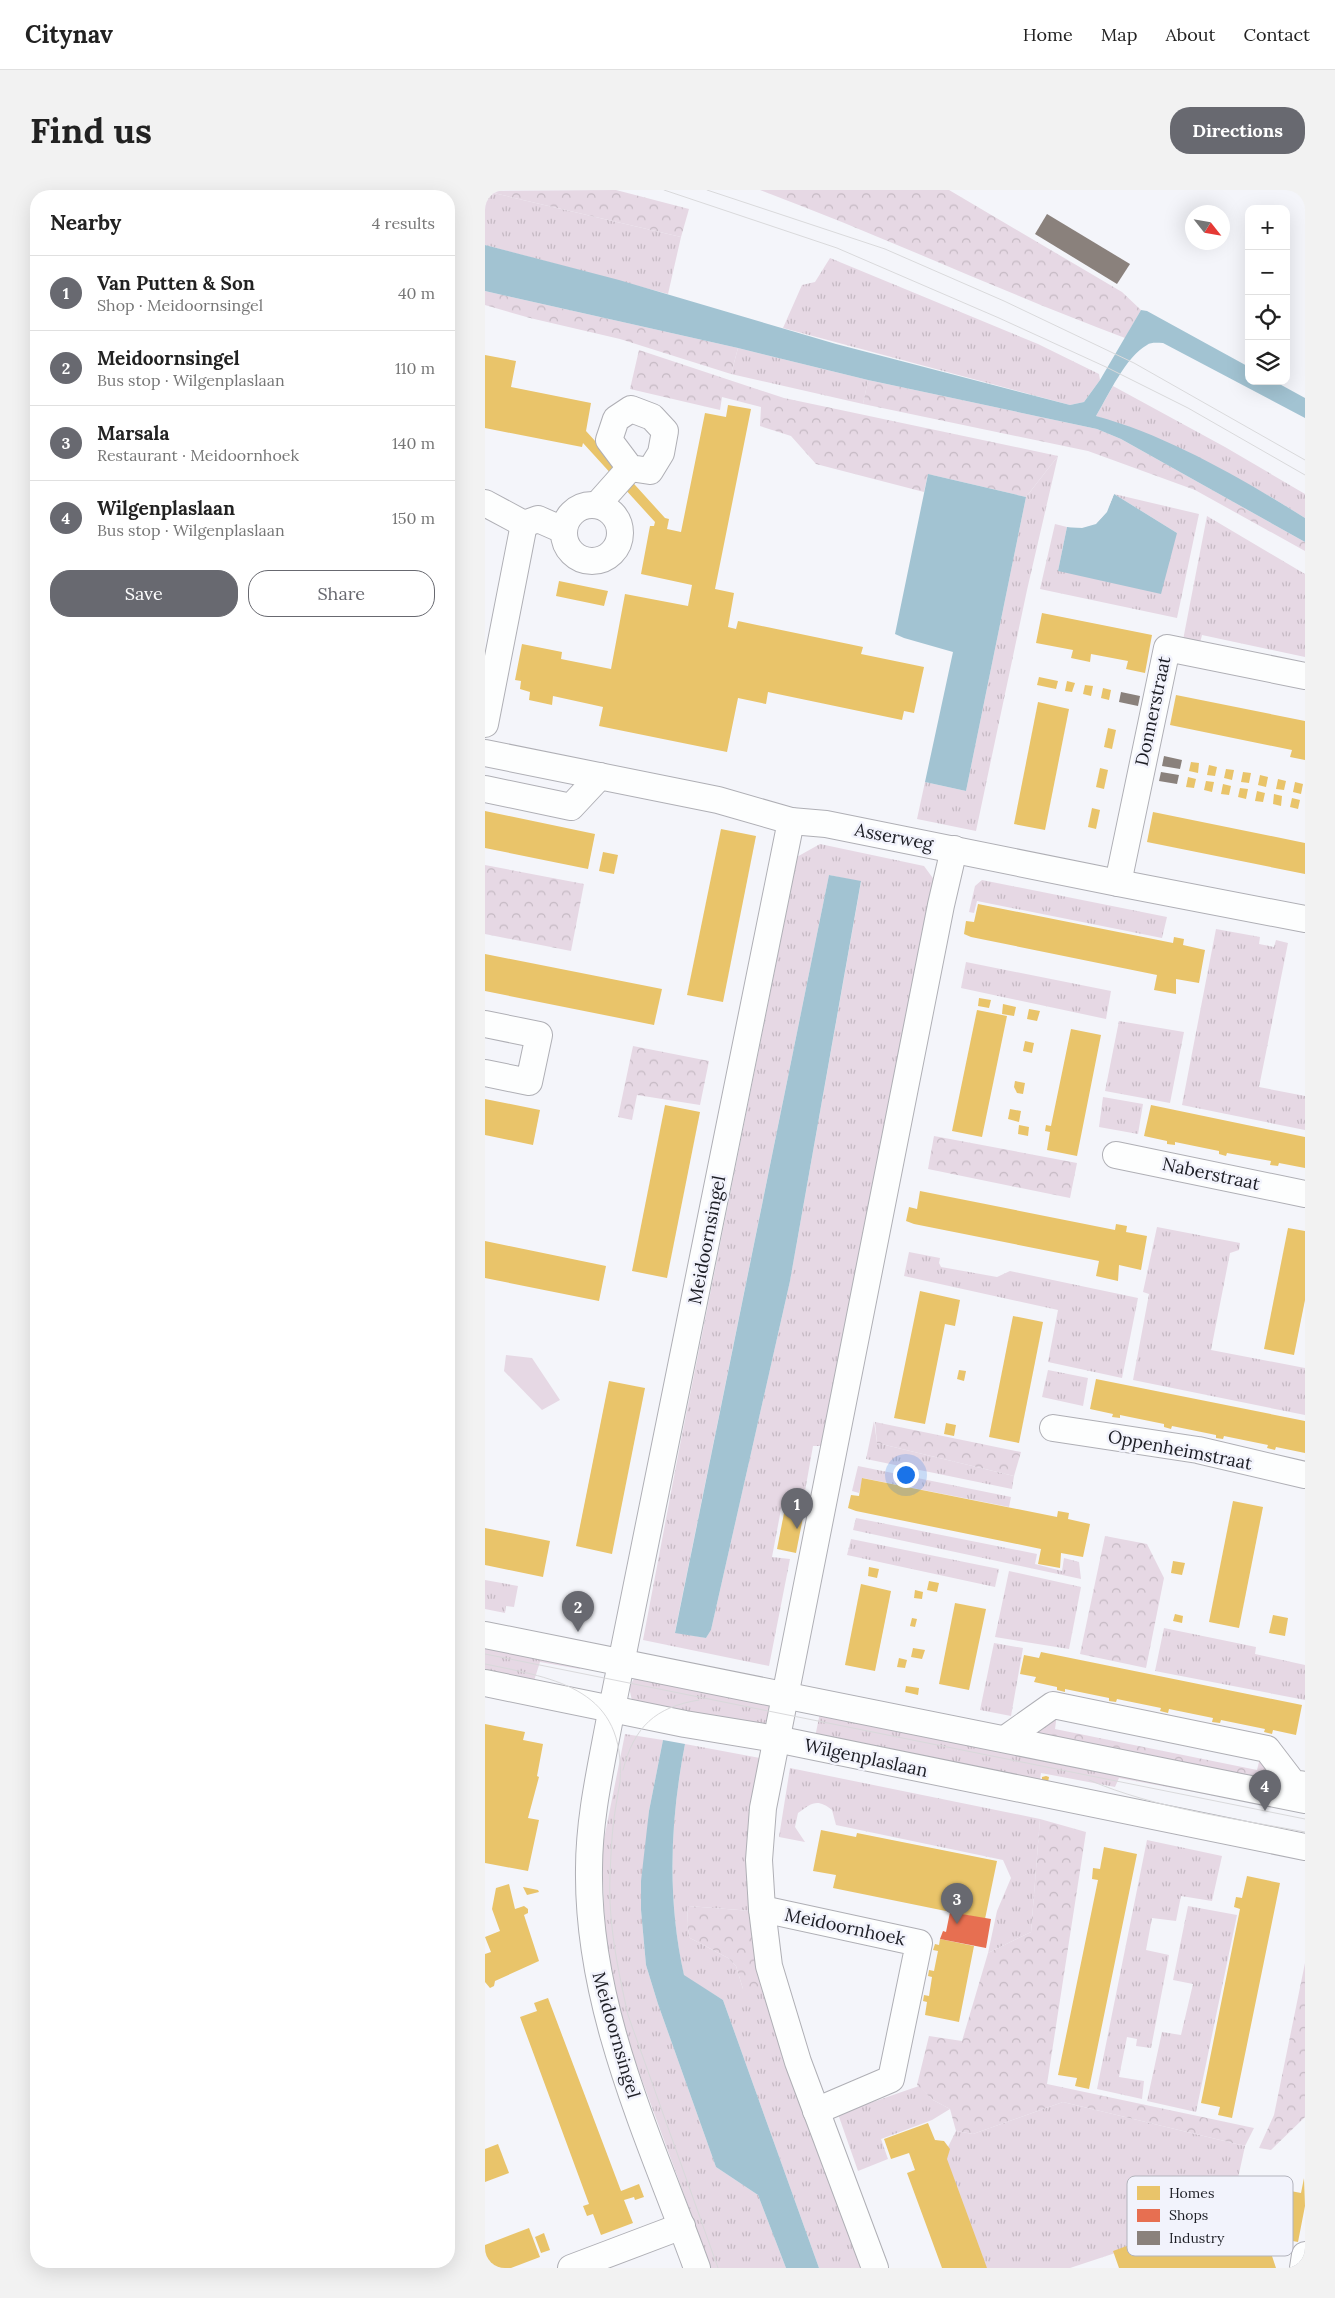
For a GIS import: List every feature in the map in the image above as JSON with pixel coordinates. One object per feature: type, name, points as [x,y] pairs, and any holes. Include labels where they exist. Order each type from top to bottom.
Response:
[{"type":"street","points":[[598,504],[630,468]]},
{"type":"street","points":[[485,504],[524,524],[538,519],[563,530]]},
{"type":"street","points":[[586,504],[598,504],[610,510],[618,520],[621,533],[617,546],[609,556],[597,561],[583,560],[572,554],[565,543],[563,530],[567,518],[575,509],[586,504]]},
{"type":"street","points":[[485,724],[524,524]]},
{"type":"street","name":"Donnerstraat","points":[[1118,883],[1167,648],[1305,676]]},
{"type":"street","name":"Asserweg","points":[[485,753],[718,800],[791,821],[826,824],[1118,883],[1305,918]]},
{"type":"street","points":[[485,789],[571,807],[600,776]]},
{"type":"street","name":"Meidoornsingel","points":[[697,2268],[617,2051],[595,1958],[589,1869],[593,1813],[612,1708],[791,821]]},
{"type":"street","points":[[875,2268],[798,2062],[769,1966],[762,1908],[759,1860],[763,1808],[776,1739],[954,849]]},
{"type":"street","points":[[485,1024],[539,1035],[529,1082],[485,1073]]},
{"type":"street","name":"Naberstraat","points":[[1116,1155],[1305,1194]]},
{"type":"street","name":"Oppenheimstraat","points":[[1053,1428],[1198,1450],[1305,1475]]},
{"type":"street","points":[[485,1635],[621,1664],[1305,1800]]},
{"type":"street","name":"Wilgenplaslaan","points":[[485,1683],[776,1739],[1305,1847]]},
{"type":"street","points":[[1005,1739],[1053,1705],[1267,1749],[1293,1783],[1305,1785]]},
{"type":"street","name":"Meidoornhoek","points":[[762,1908],[919,1943],[891,2079],[816,2111]]},
{"type":"street","points":[[571,2268],[682,2226]]},
{"type":"street","points":[[1303,2268],[1305,2255]]},
{"type":"green space","points":[[616,190],[689,209],[681,237],[485,191]]},
{"type":"green space","points":[[760,190],[949,190],[1122,292],[1141,310],[1125,338]]},
{"type":"green space","points":[[485,191],[681,237],[668,294],[485,245]]},
{"type":"green space","points":[[830,258],[1038,344],[1099,374],[1100,380],[1084,402],[1070,405],[783,328],[802,285],[815,282]]},
{"type":"green space","points":[[485,291],[738,348],[731,374],[620,339],[530,318],[485,305]]},
{"type":"green space","points":[[738,348],[868,380],[863,404],[731,374]]},
{"type":"green space","points":[[639,350],[784,398],[1058,456],[1026,497],[928,474],[924,492],[816,464],[791,436],[760,426],[761,407],[722,397],[720,410],[630,389]]},
{"type":"green space","points":[[868,380],[1097,429],[1121,439],[1305,542],[1305,551],[1195,490],[1088,451],[863,404]]},
{"type":"green space","points":[[1113,386],[1225,447],[1305,494],[1305,518],[1271,497],[1172,445],[1096,416]]},
{"type":"green space","points":[[1058,456],[1027,590],[976,831],[917,819],[925,782],[966,791],[1026,497]]},
{"type":"green space","points":[[1114,494],[1199,514],[1177,618],[1040,589],[1055,524],[1067,527],[1058,571],[1177,533]]},
{"type":"green space","points":[[1207,516],[1305,574],[1305,657],[1202,635],[1200,643],[1183,640]]},
{"type":"green space","points":[[820,844],[924,866],[935,881],[822,1446],[813,1446],[802,1508],[782,1504],[772,1557],[790,1559],[769,1666],[643,1640],[792,884],[795,858]],"holes":[[[829,875],[861,882],[790,1281],[711,1630],[706,1638],[675,1632]]]},
{"type":"green space","points":[[485,865],[584,884],[571,951],[485,934]]},
{"type":"green space","points":[[982,880],[1167,917],[1162,938],[977,901],[974,913],[969,912],[975,886]]},
{"type":"green space","points":[[1216,929],[1260,937],[1259,944],[1274,947],[1276,940],[1288,943],[1259,1087],[1305,1096],[1305,1130],[1182,1105]]},
{"type":"green space","points":[[966,962],[1111,991],[1106,1019],[961,988]]},
{"type":"green space","points":[[1119,1021],[1184,1032],[1170,1103],[1105,1091]]},
{"type":"green space","points":[[633,1046],[709,1061],[700,1105],[637,1095],[632,1120],[618,1117]]},
{"type":"green space","points":[[1103,1097],[1143,1104],[1138,1134],[1099,1127]]},
{"type":"green space","points":[[934,1136],[1077,1163],[1070,1198],[928,1169]]},
{"type":"green space","points":[[1157,1227],[1240,1243],[1239,1250],[1230,1253],[1211,1350],[1305,1368],[1305,1415],[1133,1380],[1149,1294],[1143,1292]]},
{"type":"green space","points":[[909,1252],[940,1258],[939,1263],[941,1267],[997,1277],[1010,1271],[1138,1298],[1122,1378],[1048,1362],[1058,1310],[904,1276]]},
{"type":"green space","points":[[506,1355],[532,1358],[560,1400],[542,1410],[504,1371]]},
{"type":"green space","points":[[1048,1370],[1088,1378],[1083,1406],[1042,1397]]},
{"type":"green space","points":[[874,1421],[877,1443],[1014,1476],[1012,1489],[866,1459]]},
{"type":"green space","points":[[875,1422],[1021,1452],[1014,1476],[877,1443]]},
{"type":"green space","points":[[858,1466],[1011,1497],[1009,1507],[863,1478],[859,1493],[852,1491]]},
{"type":"green space","points":[[856,1518],[1037,1554],[1035,1564],[1062,1571],[1064,1558],[1079,1562],[1081,1579],[853,1530]]},
{"type":"green space","points":[[1105,1536],[1147,1544],[1164,1578],[1146,1668],[1080,1654]]},
{"type":"green space","points":[[851,1539],[999,1569],[995,1587],[847,1555]]},
{"type":"green space","points":[[1009,1571],[1081,1587],[1069,1649],[995,1637]]},
{"type":"green space","points":[[485,1580],[518,1586],[514,1607],[506,1606],[505,1613],[485,1609]]},
{"type":"green space","points":[[1164,1628],[1256,1647],[1255,1654],[1305,1665],[1305,1700],[1155,1671]]},
{"type":"green space","points":[[485,1642],[580,1661],[580,1669],[540,1662],[533,1684],[485,1675]]},
{"type":"green space","points":[[994,1643],[1023,1648],[1011,1716],[980,1710]]},
{"type":"green space","points":[[635,1677],[768,1702],[771,1708],[769,1720],[763,1725],[632,1701],[629,1687]]},
{"type":"green space","points":[[821,1708],[1254,1803],[1119,1778],[1115,1787],[1041,1773],[1039,1787],[814,1742]]},
{"type":"green space","points":[[1057,1714],[1055,1729],[1257,1770],[1261,1754],[1275,1783],[1032,1733]]},
{"type":"green space","points":[[625,1734],[663,1740],[649,1811],[641,1910],[646,1965],[716,2167],[758,2195],[786,2268],[711,2268],[625,2034],[605,1937],[602,1849]]},
{"type":"green space","points":[[685,1744],[760,1758],[752,1911],[688,1906],[687,1925],[690,1938],[728,1958],[736,1966],[743,1989],[766,1989],[866,2268],[819,2268],[723,2000],[684,1976],[675,1918],[673,1860],[676,1802]]},
{"type":"green space","points":[[790,1768],[1040,1819],[1031,1932],[988,1953],[997,1911],[1011,1878],[1003,1860],[836,1825],[832,1810],[818,1803],[811,1804],[798,1813],[795,1827],[805,1842],[779,1837]]},
{"type":"green space","points":[[1040,1819],[1086,1832],[1047,2084],[1254,2128],[1245,2146],[1063,2102],[973,2134],[956,2131],[950,2109],[933,2100],[917,2085],[929,2036],[962,2041],[988,1953],[1031,1932]]},
{"type":"green space","points":[[1147,1840],[1222,1856],[1212,1901],[1181,1896],[1176,1921],[1152,1918],[1146,1950],[1169,1955],[1151,2048],[1136,2046],[1137,2039],[1127,2037],[1119,2077],[1144,2081],[1142,2099],[1097,2089]]},
{"type":"green space","points":[[688,1906],[752,1911],[766,1989],[750,1993],[743,1989],[736,1966],[728,1958],[690,1938],[687,1925]]},
{"type":"green space","points":[[1188,1906],[1237,1915],[1196,2112],[1147,2101],[1162,2032],[1181,2035],[1193,1984],[1173,1980]]},
{"type":"green space","points":[[1305,1963],[1305,2117],[1271,2150],[1259,2148],[1274,2115]]},
{"type":"green space","points":[[919,2086],[933,2100],[950,2109],[932,2120],[881,2139],[888,2159],[858,2171],[838,2114]]},
{"type":"green space","points":[[1063,2102],[1245,2146],[1238,2176],[1127,2176],[1127,2249],[1070,2268],[984,2268],[942,2159],[956,2131],[973,2134]]},
{"type":"water","points":[[485,245],[619,280],[836,344],[1070,405],[1084,402],[1100,380],[1141,310],[1147,311],[1245,365],[1245,385],[1281,385],[1305,398],[1305,418],[1163,343],[1150,343],[1139,350],[1118,377],[1096,416],[1123,424],[1177,447],[1230,473],[1281,503],[1305,518],[1305,542],[1121,439],[1097,429],[868,380],[738,348],[485,291]]},
{"type":"water","points":[[928,474],[1026,497],[966,791],[925,782],[953,652],[895,634]]},
{"type":"water","points":[[1114,494],[1177,533],[1161,594],[1058,571],[1067,527],[1085,526],[1098,521],[1107,510]]},
{"type":"water","points":[[829,875],[861,881],[790,1281],[711,1630],[706,1638],[675,1633]]},
{"type":"water","points":[[663,1740],[685,1744],[676,1802],[673,1860],[675,1917],[684,1975],[723,2000],[819,2268],[786,2268],[758,2195],[716,2167],[646,1965],[641,1910],[641,1881],[649,1811]]},
{"type":"pier","points":[[1111,493],[1114,494],[1107,512],[1096,524],[1082,528],[1067,527],[1067,525],[1082,526],[1095,521],[1105,511]]},
{"type":"building: Homes","points":[[485,355],[516,361],[511,387],[591,403],[586,431],[665,518],[669,519],[667,529],[681,532],[705,413],[726,417],[728,405],[751,409],[715,589],[734,593],[728,627],[736,629],[738,621],[863,647],[861,654],[924,667],[914,713],[904,711],[902,720],[768,692],[766,704],[738,698],[727,752],[599,726],[603,707],[553,696],[552,705],[529,700],[530,692],[520,689],[521,681],[515,680],[522,644],[562,652],[561,659],[611,669],[625,594],[688,606],[692,585],[641,574],[650,526],[654,526],[655,522],[583,443],[582,447],[485,428]]},
{"type":"building: Homes","points":[[559,581],[608,591],[604,606],[556,596]]},
{"type":"building: Homes","points":[[1042,613],[1152,635],[1145,673],[1126,669],[1128,661],[1091,654],[1090,662],[1071,658],[1073,650],[1036,643]]},
{"type":"building: Homes","points":[[1039,677],[1058,681],[1056,689],[1037,685]]},
{"type":"building: Homes","points":[[1067,681],[1075,683],[1072,692],[1065,691]]},
{"type":"building: Homes","points":[[1085,685],[1093,686],[1091,696],[1083,694]]},
{"type":"building: Homes","points":[[1103,688],[1111,690],[1109,700],[1101,698]]},
{"type":"building: Homes","points":[[1176,695],[1305,721],[1305,760],[1290,757],[1292,750],[1170,725]]},
{"type":"building: Homes","points":[[1038,702],[1069,709],[1045,830],[1014,824]]},
{"type":"building: Homes","points":[[1108,728],[1116,730],[1112,749],[1104,747]]},
{"type":"building: Homes","points":[[1191,762],[1199,763],[1198,773],[1189,771]]},
{"type":"building: Homes","points":[[1209,765],[1217,767],[1215,776],[1207,775]]},
{"type":"building: Homes","points":[[1100,768],[1108,770],[1104,789],[1096,787]]},
{"type":"building: Homes","points":[[1226,769],[1234,770],[1232,780],[1224,778]]},
{"type":"building: Homes","points":[[1243,772],[1251,773],[1249,783],[1241,782]]},
{"type":"building: Homes","points":[[1260,775],[1268,777],[1266,787],[1258,785]]},
{"type":"building: Homes","points":[[1188,777],[1196,779],[1194,788],[1186,787]]},
{"type":"building: Homes","points":[[1278,779],[1286,781],[1284,790],[1276,789]]},
{"type":"building: Homes","points":[[1206,781],[1214,782],[1212,792],[1204,790]]},
{"type":"building: Homes","points":[[1295,782],[1303,784],[1301,794],[1293,792]]},
{"type":"building: Homes","points":[[1223,784],[1231,786],[1229,795],[1221,794]]},
{"type":"building: Homes","points":[[1240,788],[1248,789],[1246,799],[1238,797]]},
{"type":"building: Homes","points":[[1257,791],[1265,793],[1263,802],[1255,801]]},
{"type":"building: Homes","points":[[1274,794],[1282,796],[1281,806],[1273,804]]},
{"type":"building: Homes","points":[[1292,798],[1300,800],[1298,809],[1290,807]]},
{"type":"building: Homes","points":[[1092,808],[1100,810],[1096,829],[1088,827]]},
{"type":"building: Homes","points":[[485,811],[595,834],[588,869],[485,848]]},
{"type":"building: Homes","points":[[1153,812],[1305,843],[1305,874],[1147,842]]},
{"type":"building: Homes","points":[[721,829],[756,836],[723,1002],[687,995]]},
{"type":"building: Homes","points":[[603,852],[618,855],[614,874],[599,871]]},
{"type":"building: Homes","points":[[978,904],[1173,943],[1174,937],[1184,939],[1183,945],[1205,950],[1199,983],[1176,979],[1176,994],[1154,990],[1157,975],[971,937],[964,934],[966,921],[974,922]]},
{"type":"building: Homes","points":[[485,954],[662,989],[654,1025],[485,991]]},
{"type":"building: Homes","points":[[979,998],[991,1000],[989,1008],[978,1006]]},
{"type":"building: Homes","points":[[1003,1004],[1016,1007],[1014,1016],[1002,1014]]},
{"type":"building: Homes","points":[[1029,1009],[1040,1011],[1037,1021],[1027,1019]]},
{"type":"building: Homes","points":[[977,1010],[1007,1016],[982,1137],[952,1131]]},
{"type":"building: Homes","points":[[1071,1029],[1101,1035],[1077,1156],[1047,1150],[1050,1132],[1045,1131],[1046,1125],[1051,1126]]},
{"type":"building: Homes","points":[[1025,1041],[1034,1043],[1032,1053],[1023,1051]]},
{"type":"building: Homes","points":[[1015,1081],[1025,1083],[1023,1094],[1017,1093],[1014,1087]]},
{"type":"building: Homes","points":[[485,1099],[540,1110],[533,1145],[485,1135]]},
{"type":"building: Homes","points":[[665,1105],[700,1112],[667,1278],[632,1271]]},
{"type":"building: Homes","points":[[1151,1105],[1305,1137],[1305,1168],[1279,1163],[1278,1166],[1270,1165],[1271,1161],[1227,1153],[1226,1156],[1219,1154],[1219,1151],[1175,1142],[1175,1145],[1167,1144],[1167,1141],[1144,1136]]},
{"type":"building: Homes","points":[[1010,1109],[1021,1111],[1019,1122],[1008,1119]]},
{"type":"building: Homes","points":[[1019,1125],[1029,1127],[1028,1136],[1018,1134]]},
{"type":"building: Homes","points":[[920,1191],[1115,1230],[1116,1224],[1127,1226],[1126,1232],[1147,1236],[1141,1270],[1119,1265],[1118,1281],[1096,1276],[1099,1261],[906,1221],[909,1207],[917,1209]]},
{"type":"building: Homes","points":[[1288,1228],[1305,1231],[1305,1300],[1294,1355],[1264,1349]]},
{"type":"building: Homes","points":[[485,1241],[606,1266],[599,1301],[485,1278]]},
{"type":"building: Homes","points":[[920,1291],[960,1300],[955,1326],[945,1324],[925,1424],[894,1418]]},
{"type":"building: Homes","points":[[1013,1316],[1043,1322],[1019,1443],[989,1437]]},
{"type":"building: Homes","points":[[959,1370],[966,1371],[964,1381],[957,1379]]},
{"type":"building: Homes","points":[[1096,1379],[1305,1421],[1305,1453],[1276,1447],[1275,1450],[1267,1448],[1268,1445],[1224,1436],[1223,1439],[1216,1438],[1216,1435],[1172,1426],[1171,1429],[1164,1427],[1164,1424],[1120,1415],[1120,1418],[1112,1417],[1113,1414],[1090,1409]]},
{"type":"building: Homes","points":[[609,1381],[645,1388],[612,1554],[576,1546]]},
{"type":"building: Homes","points":[[946,1423],[956,1425],[954,1436],[944,1434]]},
{"type":"building: Homes","points":[[862,1478],[1057,1517],[1058,1511],[1069,1513],[1068,1519],[1090,1524],[1083,1557],[1061,1553],[1060,1568],[1038,1564],[1041,1549],[848,1508],[851,1495],[859,1496]]},
{"type":"building: Homes","points":[[1233,1501],[1263,1507],[1239,1628],[1209,1622]]},
{"type":"building: Homes","points":[[785,1508],[804,1512],[796,1553],[777,1549]]},
{"type":"building: Homes","points":[[485,1528],[550,1541],[543,1577],[485,1565]]},
{"type":"building: Homes","points":[[1173,1561],[1185,1563],[1182,1575],[1171,1573]]},
{"type":"building: Homes","points":[[869,1567],[879,1569],[877,1578],[868,1576]]},
{"type":"building: Homes","points":[[929,1581],[939,1583],[937,1592],[927,1590]]},
{"type":"building: Homes","points":[[861,1584],[891,1591],[875,1671],[845,1665]]},
{"type":"building: Homes","points":[[915,1590],[923,1592],[922,1599],[914,1598]]},
{"type":"building: Homes","points":[[955,1603],[986,1609],[969,1690],[939,1684]]},
{"type":"building: Homes","points":[[1175,1614],[1183,1616],[1182,1623],[1173,1621]]},
{"type":"building: Homes","points":[[1273,1615],[1288,1618],[1285,1636],[1269,1633]]},
{"type":"building: Homes","points":[[912,1618],[917,1619],[915,1627],[910,1626]]},
{"type":"building: Homes","points":[[913,1648],[925,1650],[922,1659],[911,1657]]},
{"type":"building: Homes","points":[[1041,1652],[1302,1705],[1296,1735],[1273,1730],[1272,1734],[1264,1732],[1265,1729],[1221,1720],[1220,1723],[1212,1722],[1213,1718],[1169,1709],[1168,1713],[1160,1711],[1161,1708],[1117,1699],[1116,1702],[1109,1701],[1109,1698],[1065,1689],[1065,1692],[1057,1690],[1057,1687],[1034,1682],[1036,1677],[1020,1674],[1024,1655],[1039,1658]]},
{"type":"building: Homes","points":[[899,1658],[907,1660],[905,1668],[897,1667]]},
{"type":"building: Homes","points":[[906,1686],[919,1688],[918,1695],[905,1692]]},
{"type":"building: Homes","points":[[485,1724],[525,1732],[523,1740],[543,1744],[537,1776],[539,1777],[528,1818],[539,1820],[528,1871],[485,1863]]},
{"type":"building: Homes","points":[[1042,1777],[1049,1777],[1048,1782],[1042,1782]]},
{"type":"building: Homes","points":[[821,1830],[856,1837],[857,1833],[997,1861],[985,1919],[833,1888],[836,1875],[813,1871]]},
{"type":"building: Homes","points":[[1104,1847],[1137,1854],[1089,2089],[1075,2086],[1077,2078],[1058,2075],[1098,1880],[1092,1879],[1093,1868],[1100,1869]]},
{"type":"building: Homes","points":[[1247,1876],[1280,1883],[1232,2118],[1218,2115],[1220,2107],[1201,2103],[1240,1909],[1234,1907],[1236,1897],[1242,1898]]},
{"type":"building: Homes","points":[[509,1884],[515,1909],[524,1906],[528,1909],[528,1913],[524,1915],[539,1961],[495,1981],[494,1986],[490,1988],[485,1982],[485,1954],[491,1952],[485,1937],[500,1931],[492,1909],[496,1888]]},
{"type":"building: Homes","points":[[523,1887],[538,1890],[539,1892],[527,1895]]},
{"type":"building: Homes","points":[[940,1939],[974,1946],[959,2022],[925,2015],[927,2002],[923,2001],[924,1995],[929,1996],[932,1977],[928,1976],[929,1970],[934,1971],[938,1951],[933,1950],[935,1944],[939,1945]]},
{"type":"building: Homes","points":[[548,1998],[621,2191],[639,2184],[644,2197],[635,2200],[634,2197],[624,2200],[633,2223],[601,2235],[593,2214],[587,2216],[583,2206],[589,2204],[520,2017],[537,2011],[534,2003]]},
{"type":"building: Homes","points":[[928,2123],[935,2140],[944,2141],[950,2149],[947,2159],[987,2268],[942,2268],[907,2173],[915,2170],[909,2153],[891,2159],[884,2139]]},
{"type":"building: Homes","points":[[498,2144],[509,2173],[485,2182],[485,2149]]},
{"type":"building: Homes","points":[[1304,2178],[1305,2206],[1298,2242],[1293,2241],[1293,2191],[1301,2193]]},
{"type":"building: Homes","points":[[529,2228],[540,2257],[511,2268],[485,2268],[485,2245]]},
{"type":"building: Homes","points":[[544,2233],[550,2250],[541,2253],[535,2237]]},
{"type":"building: Homes","points":[[1127,2246],[1127,2256],[1272,2256],[1276,2268],[1119,2268],[1113,2251]]},
{"type":"building: Shops","points":[[950,1912],[991,1919],[986,1948],[940,1939],[943,1931],[946,1932]]},
{"type":"building: Industry","points":[[1047,214],[1130,264],[1117,284],[1035,234]]},
{"type":"building: Industry","points":[[1121,692],[1140,696],[1138,706],[1119,702]]},
{"type":"building: Industry","points":[[1164,756],[1182,760],[1180,769],[1162,766]]},
{"type":"building: Industry","points":[[1161,772],[1179,775],[1177,784],[1159,781]]},
{"type":"tram line","points":[[664,190],[837,248],[999,318],[1106,367],[1188,408],[1305,475]]},
{"type":"tram line","points":[[707,190],[885,249],[1004,301],[1134,363],[1305,460]]},
{"type":"tram line","points":[[485,1654],[1305,1819]]},
{"type":"tram line","points":[[485,1664],[561,1683],[582,1694],[599,1708],[612,1726],[619,1751],[620,1782],[613,1831],[610,1894],[612,1929],[621,1981],[628,2015],[718,2268]]},
{"type":"tram line","points":[[623,1770],[633,1742],[649,1721],[670,1708],[699,1700]]},
{"type":"tram line","points":[[1089,1780],[1168,1806],[1305,1832]]},
{"type":"place","name":"Van Putten & Son","points":[[797,1529]]},
{"type":"place","name":"Meidoornsingel","points":[[578,1632]]},
{"type":"place","name":"Wilgenplaslaan","points":[[1265,1811]]},
{"type":"place","name":"Marsala","points":[[957,1924]]}]
